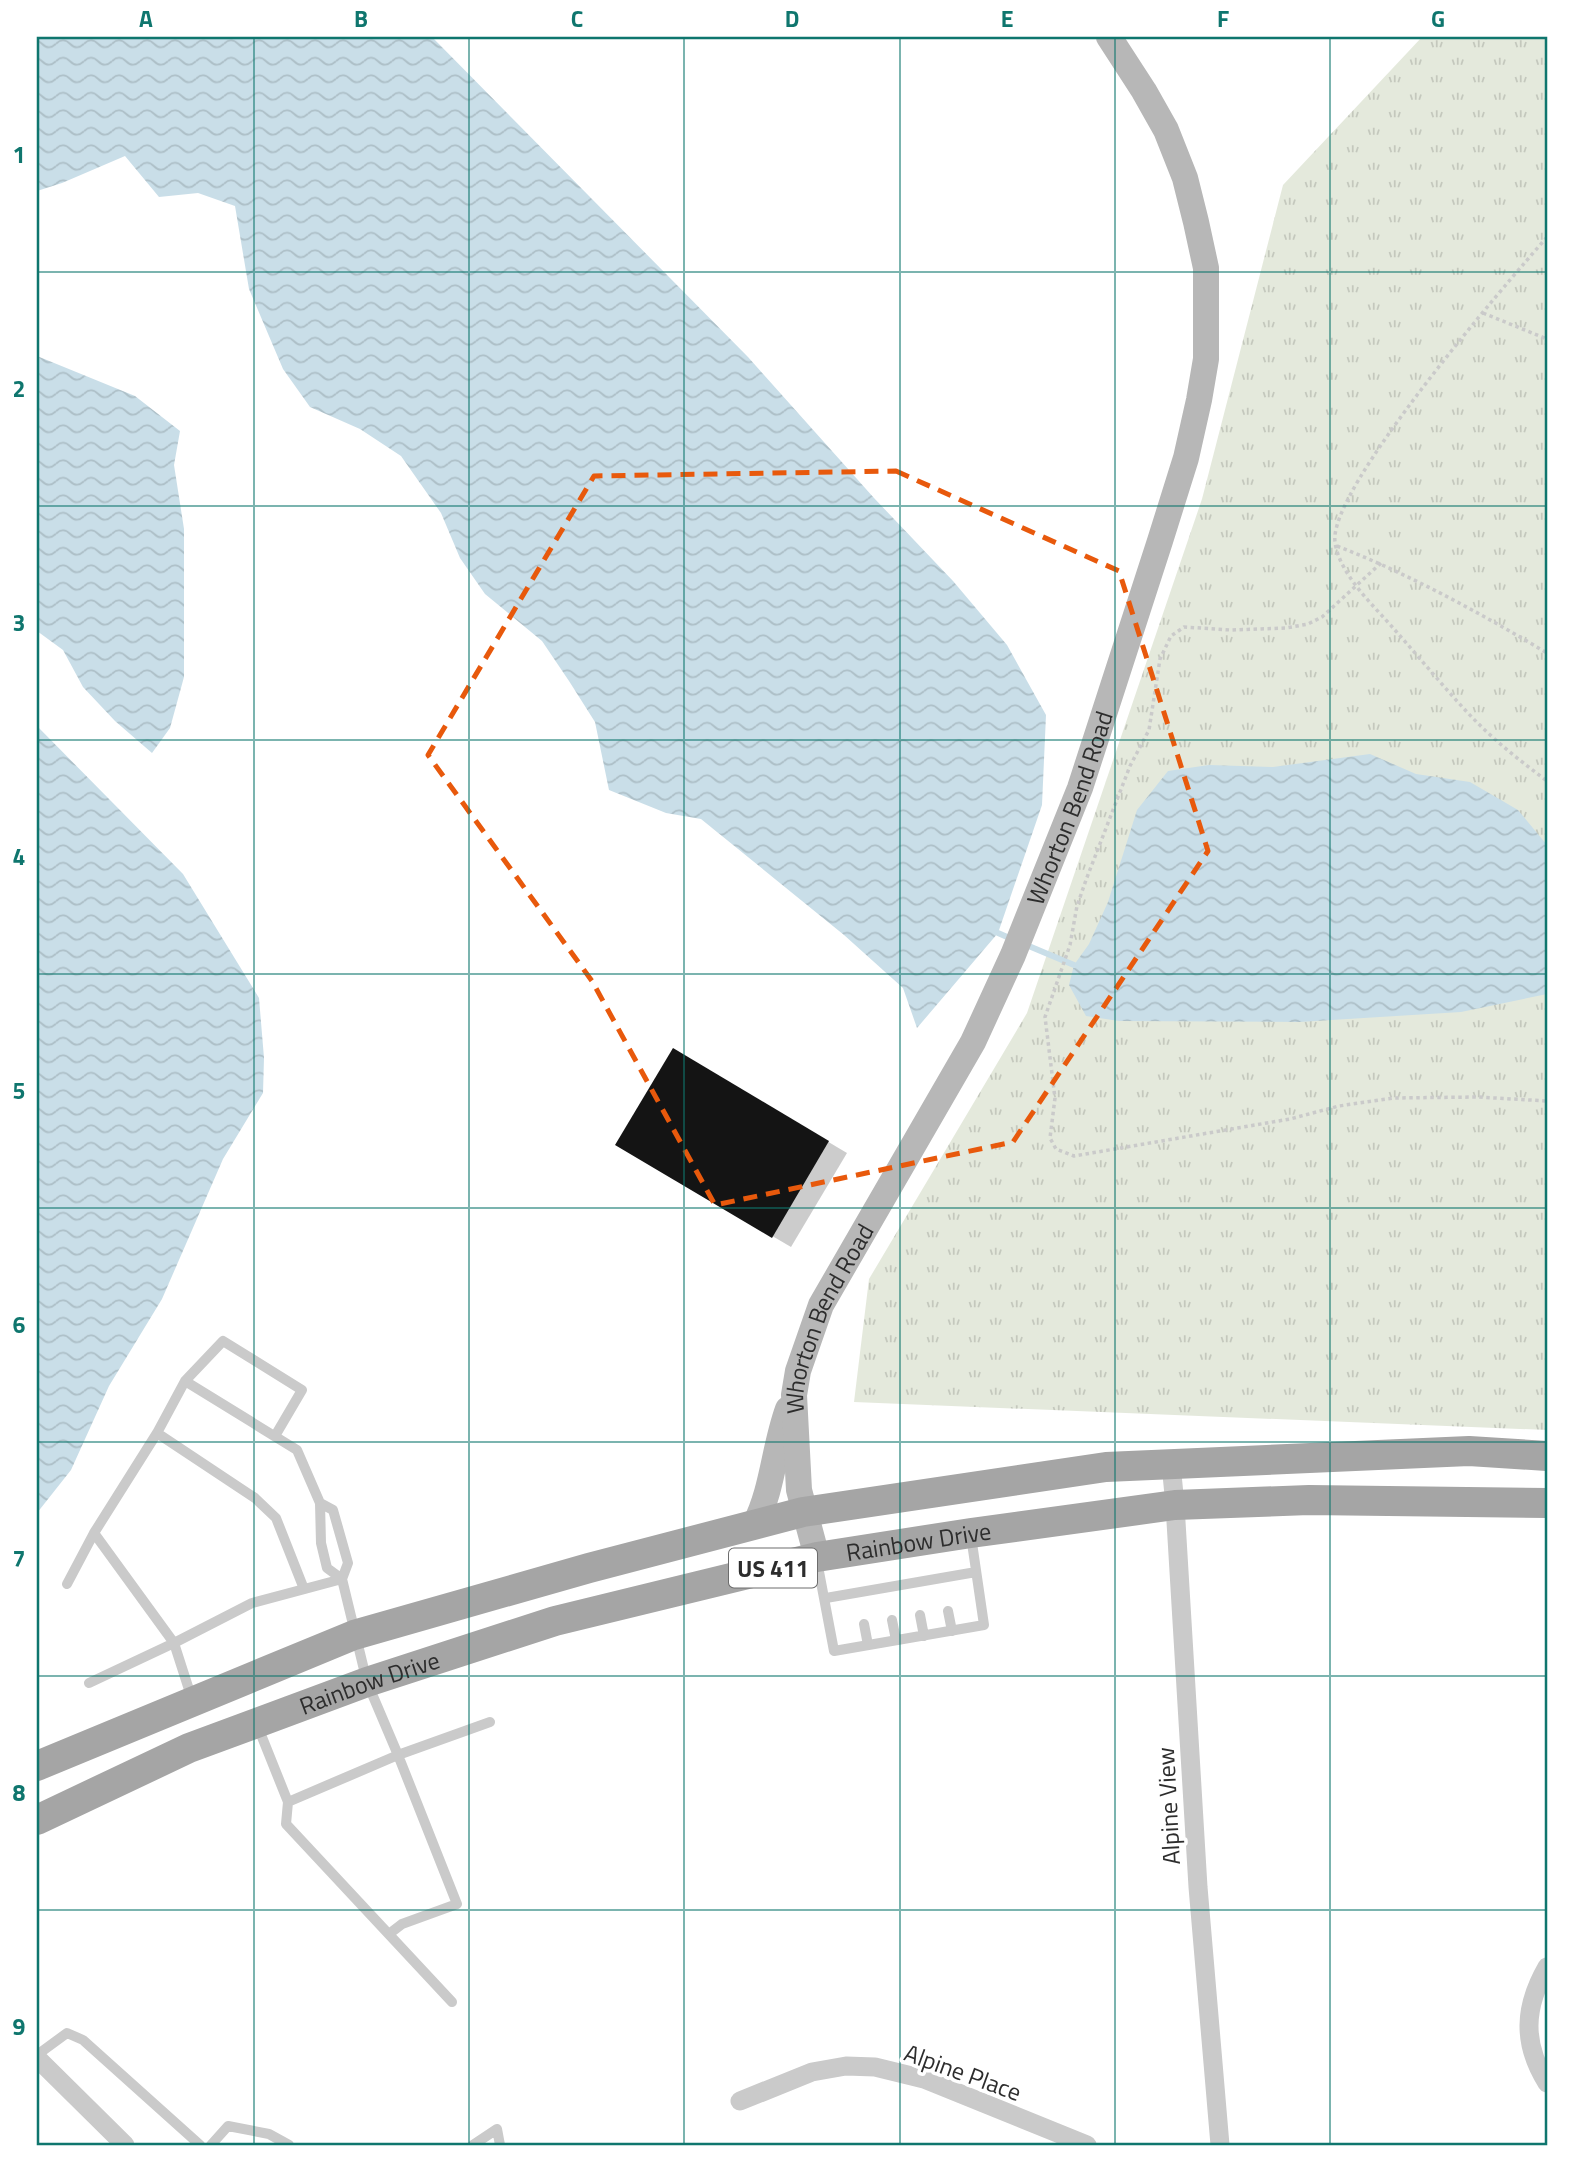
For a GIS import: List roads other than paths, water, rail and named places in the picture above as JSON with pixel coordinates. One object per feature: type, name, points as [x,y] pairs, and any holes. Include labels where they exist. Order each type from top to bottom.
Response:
[{"type":"main road","name":"Whorton Bend Road","points":[[817,1557],[799,1490],[794,1395],[798,1371],[821,1305],[973,1042],[1013,955],[1080,788],[1160,541],[1191,435],[1206,359],[1206,268],[1185,178],[1166,130],[1109,37]]},
{"type":"main road","points":[[755,1524],[765,1505],[781,1427],[794,1395]]},
{"type":"main road","name":"Rainbow Drive","points":[[37,1766],[354,1635],[589,1568],[803,1512],[1106,1467],[1469,1451],[1547,1456]]},
{"type":"main road","name":"Rainbow Drive","points":[[37,1820],[190,1748],[367,1682],[555,1621],[817,1557],[1175,1505],[1309,1500],[1547,1503]]},
{"type":"street","name":"Alpine View","points":[[1171,1464],[1198,1887],[1220,2145]]},
{"type":"street","points":[[1547,1967],[1535,1988],[1530,2008],[1529,2032],[1530,2050],[1547,2083]]},
{"type":"street","points":[[37,2057],[125,2145]]},
{"type":"street","name":"Alpine Place","points":[[740,2101],[812,2071],[846,2066],[875,2067],[924,2079],[1087,2145]]},
{"type":"lane","points":[[67,1584],[94,1533],[157,1433],[185,1381],[223,1341],[302,1390],[275,1436]]},
{"type":"lane","points":[[185,1381],[297,1450],[320,1503],[321,1543],[327,1568],[342,1579]]},
{"type":"lane","points":[[157,1433],[255,1498],[276,1518],[304,1589]]},
{"type":"lane","points":[[320,1503],[333,1510],[348,1563],[342,1579],[367,1682],[457,1904],[402,1924],[389,1934]]},
{"type":"lane","points":[[94,1533],[174,1643],[193,1700]]},
{"type":"lane","points":[[817,1557],[834,1651],[984,1625],[971,1533]]},
{"type":"lane","points":[[826,1598],[859,1597],[942,1582],[976,1572]]},
{"type":"lane","points":[[89,1683],[252,1603],[342,1579]]},
{"type":"lane","points":[[948,1611],[952,1631]]},
{"type":"lane","points":[[920,1615],[924,1636]]},
{"type":"lane","points":[[892,1620],[896,1640]]},
{"type":"lane","points":[[864,1624],[868,1645]]},
{"type":"lane","points":[[256,1723],[288,1802],[286,1824],[452,2002]]},
{"type":"lane","points":[[288,1802],[398,1755],[490,1723]]},
{"type":"lane","points":[[37,2057],[67,2033],[83,2040],[200,2145]]},
{"type":"lane","points":[[211,2145],[228,2126],[269,2134],[289,2145]]},
{"type":"lane","points":[[472,2145],[497,2129],[500,2145]]},
{"type":"water","points":[[37,37],[432,37],[748,357],[874,498],[953,581],[1007,645],[1046,715],[1042,805],[998,933],[917,1028],[903,988],[844,935],[701,819],[666,813],[609,790],[595,722],[542,641],[485,594],[460,558],[441,513],[401,456],[360,429],[310,407],[283,369],[249,289],[235,206],[198,193],[159,197],[125,156],[37,191]]},
{"type":"water","points":[[37,356],[135,396],[180,431],[174,465],[184,529],[184,677],[170,728],[152,753],[115,721],[83,687],[63,650],[37,631]]},
{"type":"water","points":[[37,726],[183,874],[259,998],[264,1058],[263,1093],[223,1159],[162,1299],[109,1386],[71,1470],[37,1513]]},
{"type":"water","points":[[1370,754],[1416,774],[1470,782],[1518,810],[1547,845],[1547,994],[1461,1012],[1299,1022],[1119,1021],[1086,1016],[1069,985],[1074,965],[1089,944],[1108,902],[1137,810],[1168,771],[1209,765],[1273,767]]},
{"type":"waterway","points":[[998,933],[1014,940]]},
{"type":"waterway","points":[[1024,944],[1074,965]]}]
